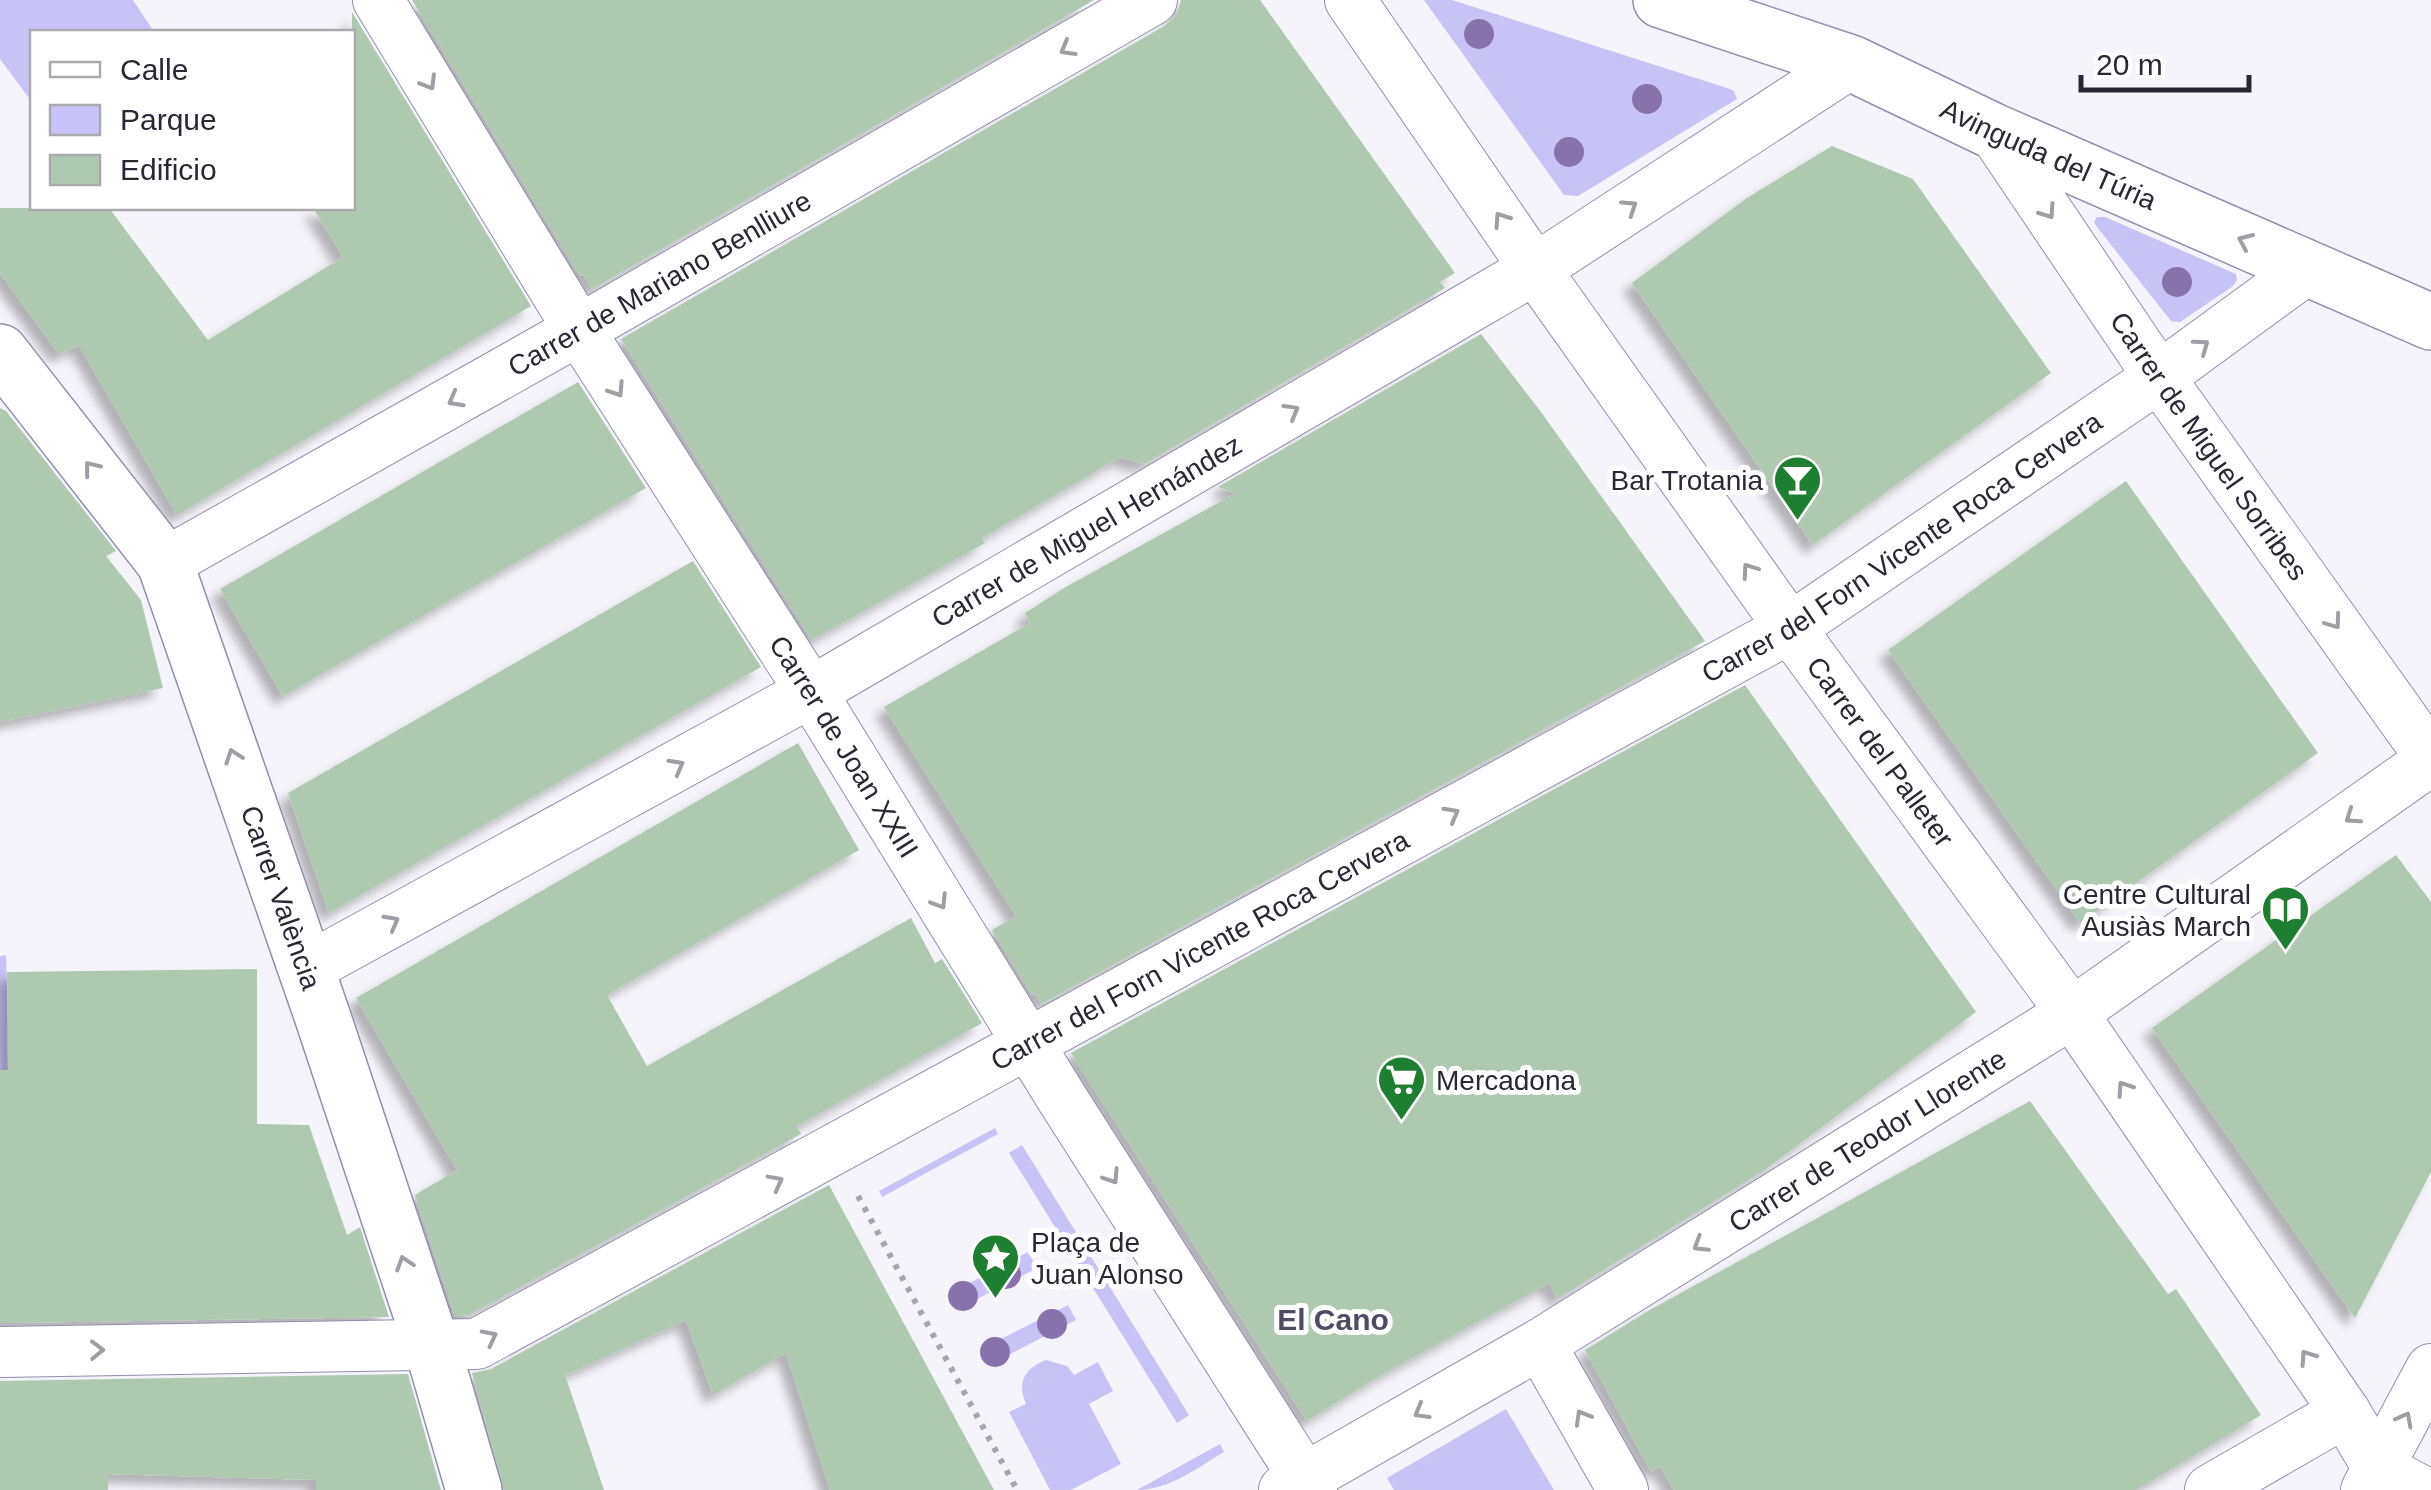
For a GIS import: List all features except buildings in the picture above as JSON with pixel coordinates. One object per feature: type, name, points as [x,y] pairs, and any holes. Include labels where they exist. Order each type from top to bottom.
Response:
[{"type":"street","name":"Carrer de Joan XXIII","points":[[378,0],[580,330],[811,692],[1300,1486]]},
{"type":"street","name":"Carrer de Mariano Benlliure","points":[[165,563],[580,330],[1152,0]]},
{"type":"street","name":"Carrer del Palleter","points":[[1350,0],[1790,628],[2072,1013],[2345,1412],[2388,1483]]},
{"type":"street","name":"Avinguda del Túria","points":[[1661,0],[1851,63],[1993,132],[2431,322]]},
{"type":"street","name":"Carrer de Miguel Hernández","points":[[306,969],[811,692],[1535,269],[1851,63]]},
{"type":"street","name":"Carrer de Miguel Sorribes","points":[[1993,132],[2159,378],[2431,759]]},
{"type":"street","name":"Carrer del Forn Vicente Roca Cervera","points":[[0,1352],[478,1344],[1790,628],[2159,378],[2308,268]]},
{"type":"street","name":"Carrer València","points":[[0,352],[165,563],[432,1346],[474,1490]]},
{"type":"street","name":"Carrer de Teodor Llorente","points":[[1300,1486],[1540,1344],[2072,1013],[2431,759]]},
{"type":"street","points":[[1540,1344],[1623,1490]]},
{"type":"street","points":[[2388,1483],[2431,1369]]},
{"type":"street","points":[[2210,1490],[2345,1412]]},
{"type":"path","points":[[850,1182],[1017,1490]]},
{"type":"green space","points":[[0,0],[133,0],[153,30],[30,30],[30,99],[0,59]]},
{"type":"green space","points":[[1424,0],[1452,0],[1730,89],[1737,99],[1578,196],[1564,195]]},
{"type":"green space","points":[[2097,217],[2105,217],[2236,274],[2237,280],[2180,322],[2171,321],[2097,227]]},
{"type":"green space","points":[[6,955],[8,1027],[103,1069],[0,1070],[0,956]]},
{"type":"green space","points":[[995,1128],[998,1134],[882,1197],[879,1191]]},
{"type":"green space","points":[[1022,1145],[1189,1415],[1177,1423],[1009,1153]]},
{"type":"green space","points":[[1028,1252],[1037,1268],[956,1310],[947,1295]]},
{"type":"green space","points":[[1068,1305],[1076,1320],[989,1365],[981,1349]]},
{"type":"green space","points":[[1046,1360],[1067,1366],[1074,1375],[1098,1362],[1113,1391],[1089,1404],[1121,1464],[1071,1490],[1050,1490],[1009,1412],[1026,1404],[1024,1377],[1032,1367]]},
{"type":"green space","points":[[1506,1409],[1554,1490],[1394,1490],[1387,1478]]},
{"type":"green space","points":[[1220,1444],[1224,1452],[1182,1477],[1137,1490]]},
{"type":"place","name":"Bar Trotania","points":[[1798,522]]},
{"type":"place","name":"Centre Cultural Ausiàs March","points":[[2286,952]]},
{"type":"place","name":"Mercadona","points":[[1401,1122]]},
{"type":"place","name":"Plaça de Juan Alonso","points":[[996,1300]]},
{"type":"district","name":"El Cano","points":[[1333,1319]]}]
